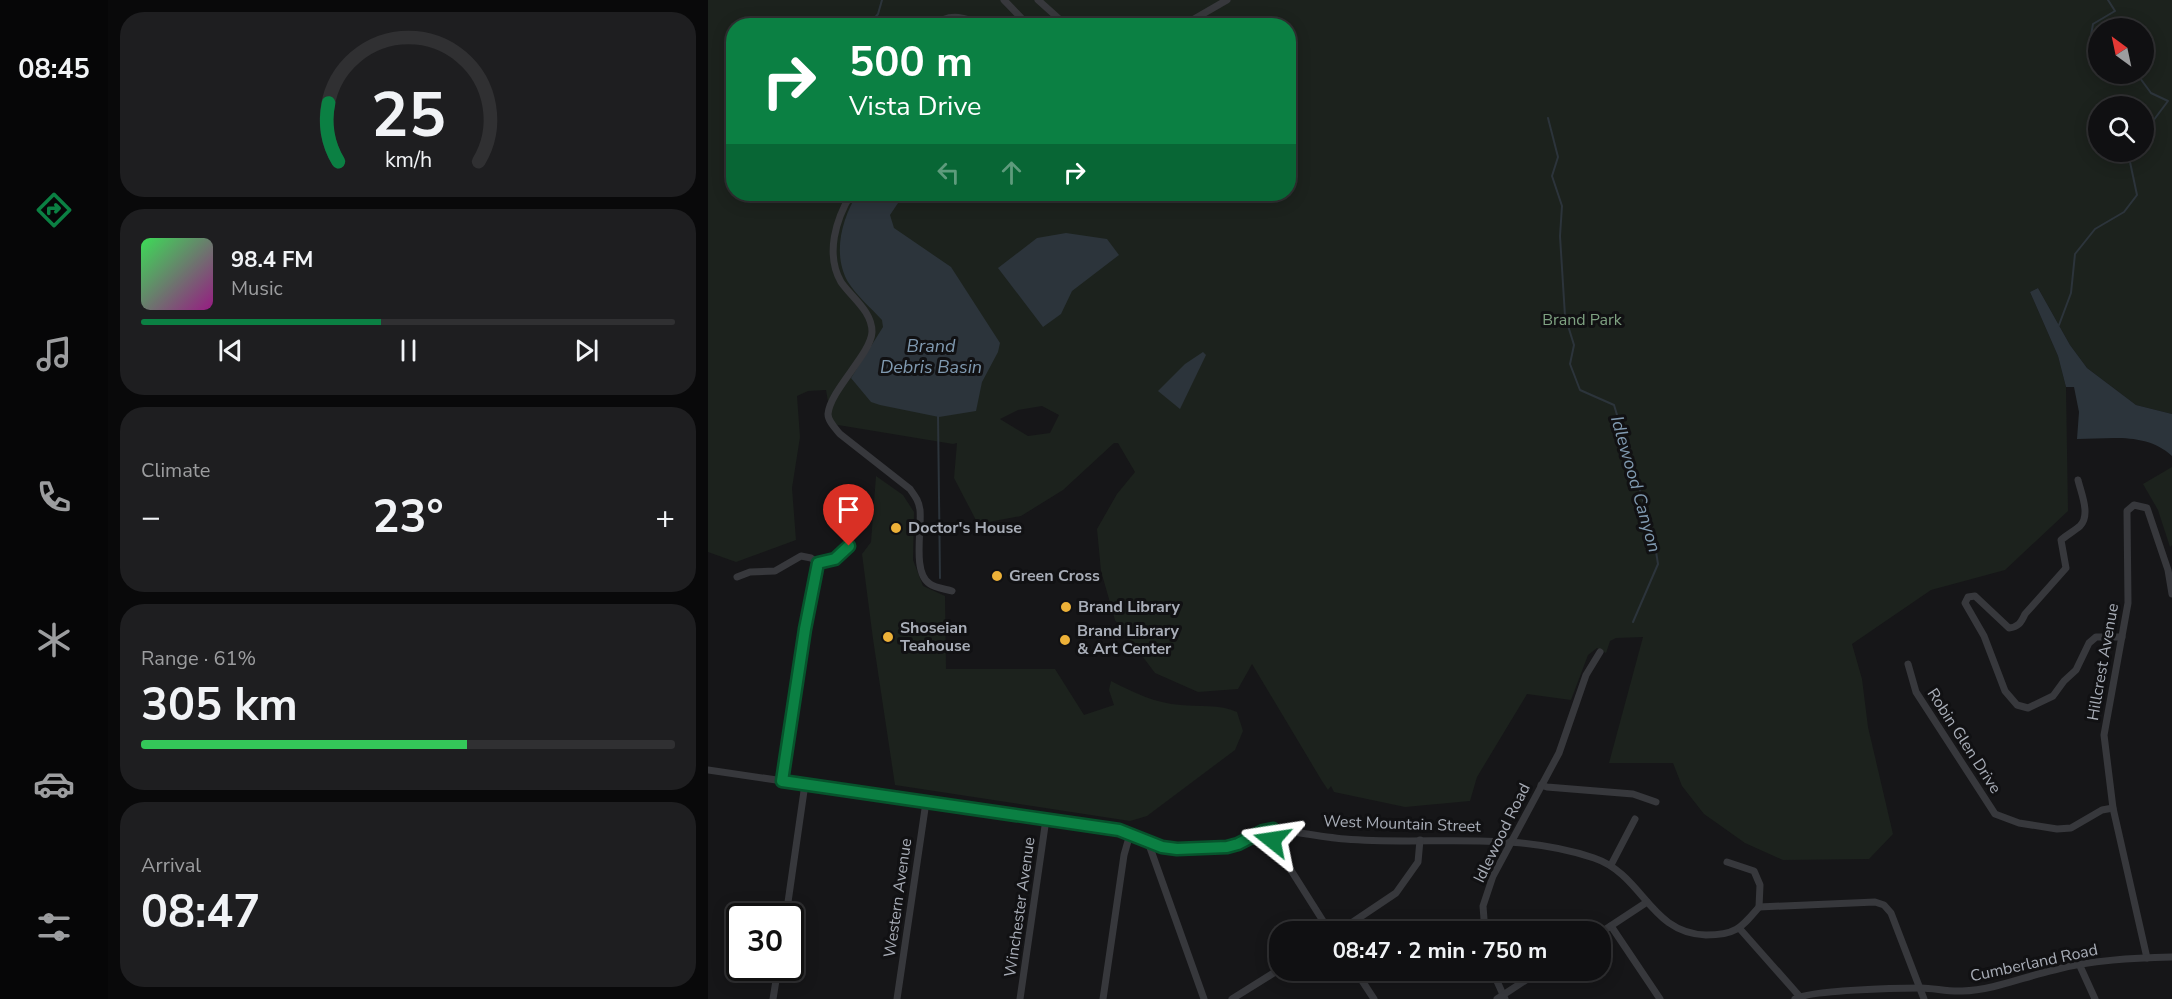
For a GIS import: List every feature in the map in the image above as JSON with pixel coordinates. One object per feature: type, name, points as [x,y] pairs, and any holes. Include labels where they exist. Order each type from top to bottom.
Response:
[{"type":"street","points":[[1004,0],[1021,18]]},
{"type":"street","points":[[1038,0],[1058,18]]},
{"type":"street","points":[[1196,18],[1227,0]]},
{"type":"street","points":[[947,17],[963,18]]},
{"type":"street","points":[[846,201],[834,237],[834,265],[841,282],[872,325],[872,336],[836,394],[828,414],[831,424],[840,434],[910,489],[917,499],[920,510],[920,564],[924,578],[930,585],[952,591]]},
{"type":"street","points":[[2078,480],[2084,506],[2084,521],[2061,540],[2066,568],[2025,614],[2022,622],[2017,627],[2009,628],[1975,596],[1968,597],[1965,603],[1984,636],[2005,691],[2018,705],[2028,708],[2053,696],[2076,670],[2089,643],[2096,637],[2122,637]]},
{"type":"street","name":"Hillcrest Avenue","points":[[2147,958],[2114,808],[2104,735],[2128,603],[2127,511],[2134,506],[2147,508],[2168,570],[2172,594]]},
{"type":"street","points":[[737,577],[750,572],[775,571],[801,556],[811,558],[818,563],[835,559],[849,546]]},
{"type":"street","points":[[782,781],[805,629],[818,563]]},
{"type":"street","name":"Idlewood Road","points":[[1485,921],[1484,906],[1493,876],[1559,753],[1586,675],[1600,652]]},
{"type":"street","name":"Robin Glen Drive","points":[[1908,664],[1916,692],[1995,814],[2019,823],[2057,829],[2071,828],[2102,810],[2114,808]]},
{"type":"street","name":"West Mountain Street","points":[[708,770],[1119,830],[1162,847],[1177,849],[1227,847],[1273,829],[1346,839],[1512,841],[1582,854],[1611,865],[1632,883],[1670,926],[1693,934],[1716,935],[1740,929]]},
{"type":"street","points":[[788,903],[805,784]]},
{"type":"street","points":[[1541,784],[1547,787],[1633,794],[1656,802]]},
{"type":"street","name":"Western Avenue","points":[[897,999],[926,802]]},
{"type":"street","name":"Winchester Avenue","points":[[1020,999],[1046,819]]},
{"type":"street","points":[[1611,865],[1635,819]]},
{"type":"street","points":[[1273,829],[1272,840],[1323,921]]},
{"type":"street","points":[[1103,999],[1124,855],[1130,834]]},
{"type":"street","points":[[1354,921],[1396,893],[1418,862],[1420,840]]},
{"type":"street","points":[[1148,842],[1204,999]]},
{"type":"street","points":[[1726,862],[1754,871],[1760,885],[1759,907],[1740,929],[1799,998]]},
{"type":"street","points":[[1647,902],[1611,926],[1660,999]]},
{"type":"street","points":[[1759,907],[1875,902],[1884,905],[1892,913],[1924,999]]},
{"type":"street","name":"Cumberland Road","points":[[1799,998],[1921,988],[1959,992],[1997,987],[2056,969],[2172,957]]},
{"type":"street","points":[[2080,966],[2095,999]]},
{"type":"street","points":[[1232,999],[1269,976]]},
{"type":"street","points":[[773,999],[776,981]]},
{"type":"street","points":[[1362,981],[1374,999]]},
{"type":"street","points":[[1496,981],[1502,998],[1526,981]]},
{"type":"green space","name":"Brand Park","points":[[708,0],[2172,0],[2172,414],[2136,405],[2087,368],[2070,345],[2038,288],[2030,292],[2058,356],[2066,387],[2068,511],[2005,570],[1931,590],[1852,644],[1862,679],[1868,727],[1893,834],[1869,859],[1783,860],[1745,843],[1704,814],[1682,786],[1673,763],[1609,763],[1643,637],[1616,638],[1610,641],[1606,653],[1597,648],[1588,655],[1571,700],[1527,694],[1477,777],[1470,801],[1405,807],[1334,792],[1331,786],[1328,790],[1252,664],[1238,689],[1198,692],[1155,673],[1115,620],[1101,571],[1097,529],[1117,494],[1135,472],[1118,443],[1114,443],[1063,490],[1021,516],[978,524],[954,478],[957,443],[832,424],[826,390],[808,391],[797,396],[800,437],[792,488],[796,540],[736,562],[708,552]],"holes":[[[1042,406],[1059,415],[1050,433],[1028,436],[1000,419],[1018,410]]]},
{"type":"green space","points":[[2172,467],[2172,545],[2170,547],[2158,510],[2143,484]]},
{"type":"green space","points":[[876,476],[903,495],[914,512],[913,560],[923,586],[945,596],[946,669],[1055,669],[1084,715],[1114,705],[1109,690],[1111,681],[1153,700],[1230,709],[1237,712],[1243,731],[1235,750],[1147,816],[1130,821],[895,785],[862,554],[871,542]]},
{"type":"water","name":"Brand Debris Basin","points":[[854,201],[899,201],[890,215],[894,228],[951,267],[1000,343],[998,352],[982,382],[976,411],[939,417],[880,405],[871,402],[851,378],[883,327],[882,320],[859,297],[843,271],[841,237],[843,225]]},
{"type":"water","points":[[1066,233],[1107,239],[1119,255],[1072,291],[1061,314],[1043,327],[998,268],[1037,238]]},
{"type":"water","points":[[2038,288],[2070,345],[2087,368],[2136,405],[2172,414],[2172,456],[2162,448],[2139,440],[2127,438],[2077,439],[2079,412],[2074,387],[2066,387],[2058,356],[2030,292]]},
{"type":"water","points":[[1203,352],[1206,355],[1180,409],[1158,391],[1185,364]]},
{"type":"waterway","points":[[875,18],[882,0]]},
{"type":"waterway","points":[[2103,18],[2115,11],[2108,0]]},
{"type":"waterway","points":[[2144,84],[2151,93],[2168,101],[2154,120]]},
{"type":"waterway","name":"Idlewood Canyon","points":[[1548,118],[1558,157],[1552,176],[1562,206],[1560,236],[1565,316],[1574,345],[1570,364],[1580,390],[1614,405],[1653,533],[1658,564],[1633,622]]},
{"type":"waterway","points":[[2059,325],[2071,293],[2075,254],[2095,229],[2124,212],[2137,195],[2130,162]]},
{"type":"waterway","points":[[938,415],[940,578]]},
{"type":"place","name":"Doctor's House","points":[[896,528]]},
{"type":"place","name":"Green Cross","points":[[997,576]]},
{"type":"place","name":"Brand Library","points":[[1066,607]]},
{"type":"place","name":"Shoseian Teahouse","points":[[888,637]]},
{"type":"place","name":"Brand Library & Art Center","points":[[1065,640]]},
{"type":"route","points":[[849,546],[835,559],[818,563],[805,629],[782,781],[1119,830],[1162,847],[1177,849],[1227,847],[1273,829],[1272,840]]}]
